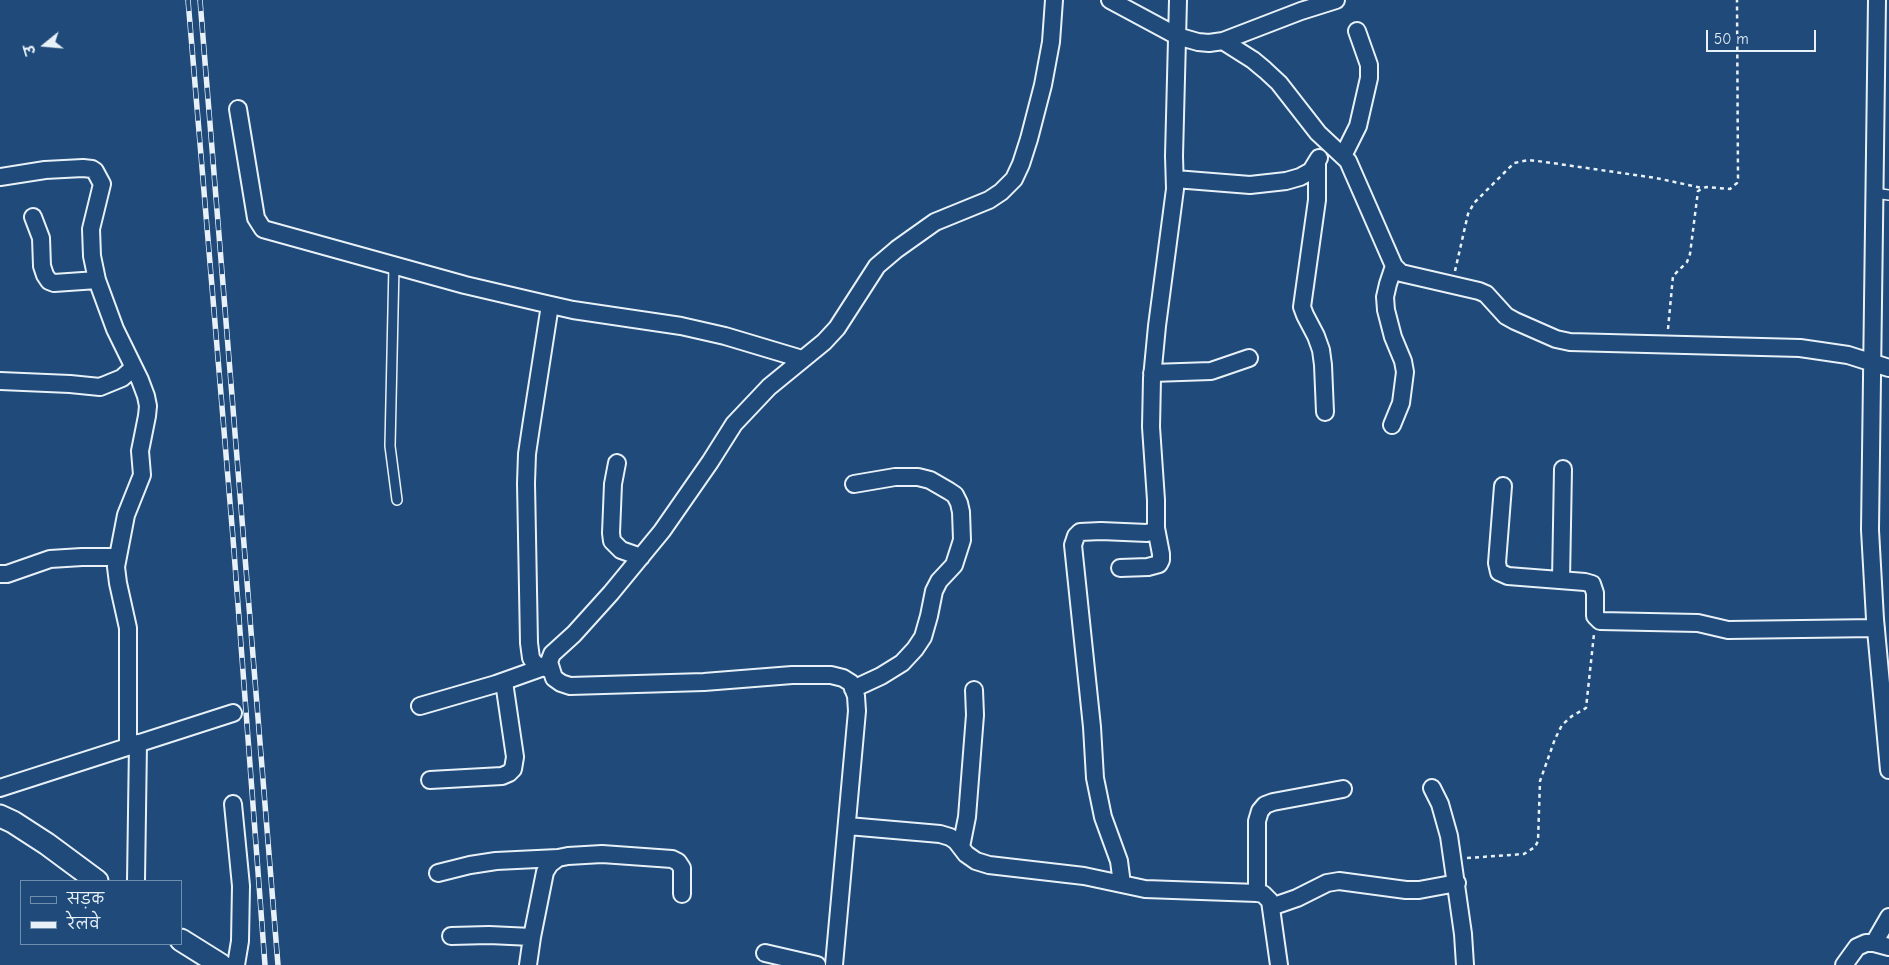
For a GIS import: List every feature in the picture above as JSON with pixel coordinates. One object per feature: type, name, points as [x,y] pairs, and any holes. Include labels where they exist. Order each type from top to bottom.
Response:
[{"type":"street","points":[[420,706],[546,669],[552,654],[574,634],[611,593],[662,531],[734,424],[754,401],[824,342],[837,328],[878,266],[896,249],[935,222],[989,200],[1001,192],[1014,179],[1022,164],[1027,148],[1043,85],[1051,42],[1054,0]]},
{"type":"street","points":[[1110,0],[1177,36],[1198,42],[1223,41],[1336,0]]},
{"type":"street","points":[[1120,568],[1148,567],[1158,564],[1161,560],[1156,528],[1151,427],[1152,373],[1173,210],[1178,0]]},
{"type":"street","points":[[1877,0],[1882,194],[1871,363],[1870,530],[1876,628],[1889,770]]},
{"type":"street","points":[[1343,156],[1358,126],[1369,78],[1369,65],[1356,31]]},
{"type":"street","points":[[1223,41],[1265,70],[1278,83],[1326,142],[1343,156],[1353,170],[1394,266],[1401,273],[1479,290],[1486,294],[1506,316],[1556,339],[1583,344],[1800,348],[1832,352],[1889,368]]},
{"type":"street","points":[[238,109],[256,218],[262,229],[465,285],[574,310],[690,328],[725,336],[802,359]]},
{"type":"street","points":[[1175,179],[1250,185],[1266,184],[1300,177],[1311,171],[1317,164],[1326,142]]},
{"type":"street","points":[[1317,164],[1317,200],[1302,307],[1304,315],[1316,336],[1320,350],[1323,365],[1325,412]]},
{"type":"street","points":[[0,177],[45,170],[83,168],[96,171],[102,184],[92,229],[92,256],[97,280],[115,329],[146,396],[147,416],[140,451],[142,475],[126,515],[116,567],[128,628],[134,745],[136,880]]},
{"type":"street","points":[[33,217],[41,238],[42,266],[45,275],[50,281],[54,283],[97,280]]},
{"type":"street","points":[[1392,425],[1401,403],[1405,372],[1386,310],[1385,298],[1394,266]]},
{"type":"street","points":[[550,305],[527,454],[529,643],[531,658],[535,664],[546,669],[554,678],[570,686],[704,682],[792,675],[831,675],[843,678],[851,683],[856,696],[857,711],[835,965]]},
{"type":"street","points":[[1152,373],[1211,371],[1249,358]]},
{"type":"street","points":[[0,381],[100,387],[122,378],[133,368]]},
{"type":"street","points":[[617,463],[613,484],[612,542],[621,550],[641,557]]},
{"type":"street","points":[[1561,580],[1563,469]]},
{"type":"street","points":[[853,689],[888,672],[915,649],[923,637],[934,591],[954,565],[962,540],[962,512],[960,503],[949,490],[930,480],[918,477],[895,477],[854,484]]},
{"type":"street","points":[[1503,486],[1497,563],[1499,572],[1508,576],[1592,584],[1595,593],[1595,616],[1600,621],[1698,623],[1728,630],[1876,628]]},
{"type":"street","points":[[1122,884],[1119,861],[1103,818],[1095,778],[1092,727],[1073,545],[1076,536],[1080,532],[1147,533],[1154,531],[1156,528]]},
{"type":"street","points":[[0,574],[7,574],[56,558],[118,557]]},
{"type":"street","points":[[430,780],[502,776],[513,769],[515,757],[504,682]]},
{"type":"street","points":[[962,847],[968,808],[975,716],[974,690]]},
{"type":"street","points":[[0,788],[234,713]]},
{"type":"street","points":[[1432,788],[1440,804],[1449,836],[1457,883],[1465,965]]},
{"type":"street","points":[[1257,892],[1257,821],[1260,811],[1265,805],[1272,802],[1343,789]]},
{"type":"street","points":[[233,804],[241,886],[240,941],[236,965]]},
{"type":"street","points":[[0,816],[13,822],[46,844],[95,880]]},
{"type":"street","points":[[848,826],[940,834],[950,837],[962,847],[966,854],[976,861],[989,865],[1084,876],[1145,889],[1257,892],[1267,897],[1271,906],[1280,965]]},
{"type":"street","points":[[438,873],[470,864],[568,856],[602,854],[672,859],[678,862],[682,868],[682,894]]},
{"type":"street","points":[[528,965],[545,872],[550,864],[558,858]]},
{"type":"street","points":[[1271,906],[1297,898],[1327,883],[1339,881],[1419,890],[1457,883]]},
{"type":"street","points":[[1844,965],[1857,947],[1882,945],[1889,917]]},
{"type":"street","points":[[451,936],[532,937]]},
{"type":"street","points":[[182,941],[221,965]]},
{"type":"street","points":[[765,953],[818,965]]},
{"type":"lane","points":[[394,265],[390,446],[397,500]]},
{"type":"path","points":[[1452,284],[1471,208],[1483,192],[1514,162],[1529,160],[1546,162],[1656,178],[1702,188],[1730,189],[1737,183],[1736,0]]},
{"type":"path","points":[[1667,345],[1673,276],[1687,262],[1690,254],[1697,195],[1702,188]]},
{"type":"path","points":[[1453,860],[1524,854],[1535,847],[1538,840],[1540,781],[1554,740],[1567,719],[1586,708],[1588,702],[1595,616]]},
{"type":"railway","points":[[188,0],[233,538],[265,965]]},
{"type":"railway","points":[[200,0],[278,965]]}]
